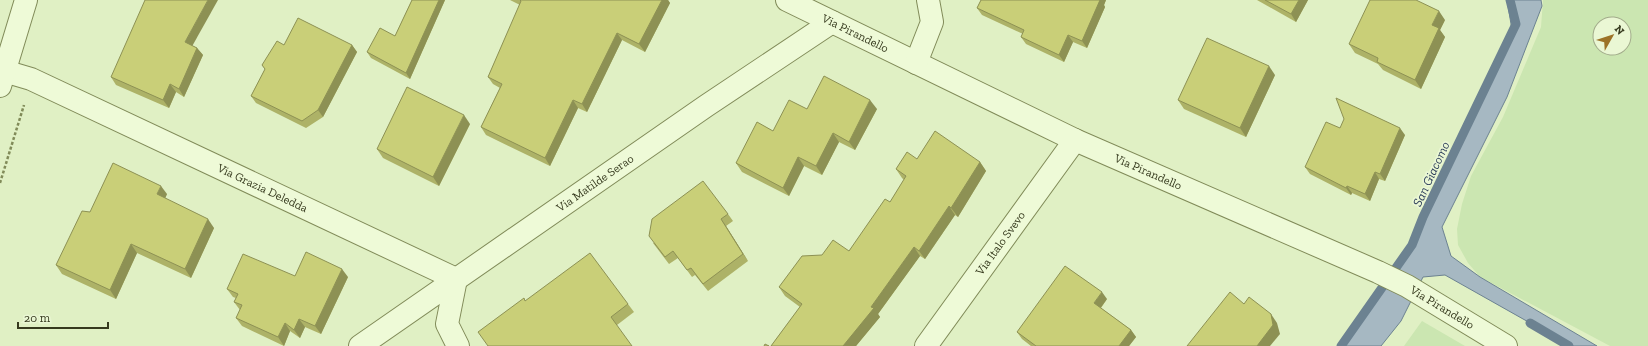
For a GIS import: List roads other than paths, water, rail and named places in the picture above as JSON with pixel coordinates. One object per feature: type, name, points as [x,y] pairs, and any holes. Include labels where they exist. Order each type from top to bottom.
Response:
[{"type":"street","points":[[2,79],[26,0]]},
{"type":"street","name":"Via Pirandello","points":[[787,0],[1075,140],[1378,272],[1407,286],[1506,346]]},
{"type":"street","points":[[916,63],[932,22],[928,0]]},
{"type":"street","name":"Via Matilde Serao","points":[[360,346],[832,22]]},
{"type":"street","name":"Via Grazia Deledda","points":[[2,79],[32,79],[456,279]]},
{"type":"street","name":"Via Italo Svevo","points":[[926,346],[1075,140]]},
{"type":"street","points":[[456,279],[447,324],[458,346]]},
{"type":"water","points":[[1507,0],[1541,0],[1542,6],[1507,97],[1442,227],[1451,256],[1480,277],[1597,346],[1571,346],[1445,275],[1423,277],[1401,321],[1381,346],[1341,346],[1412,245],[1423,217],[1512,30]]},
{"type":"waterway","name":"San Giacomo","points":[[1341,346],[1412,245],[1423,217],[1516,24],[1510,0]]},
{"type":"waterway","points":[[1530,323],[1569,346]]}]
